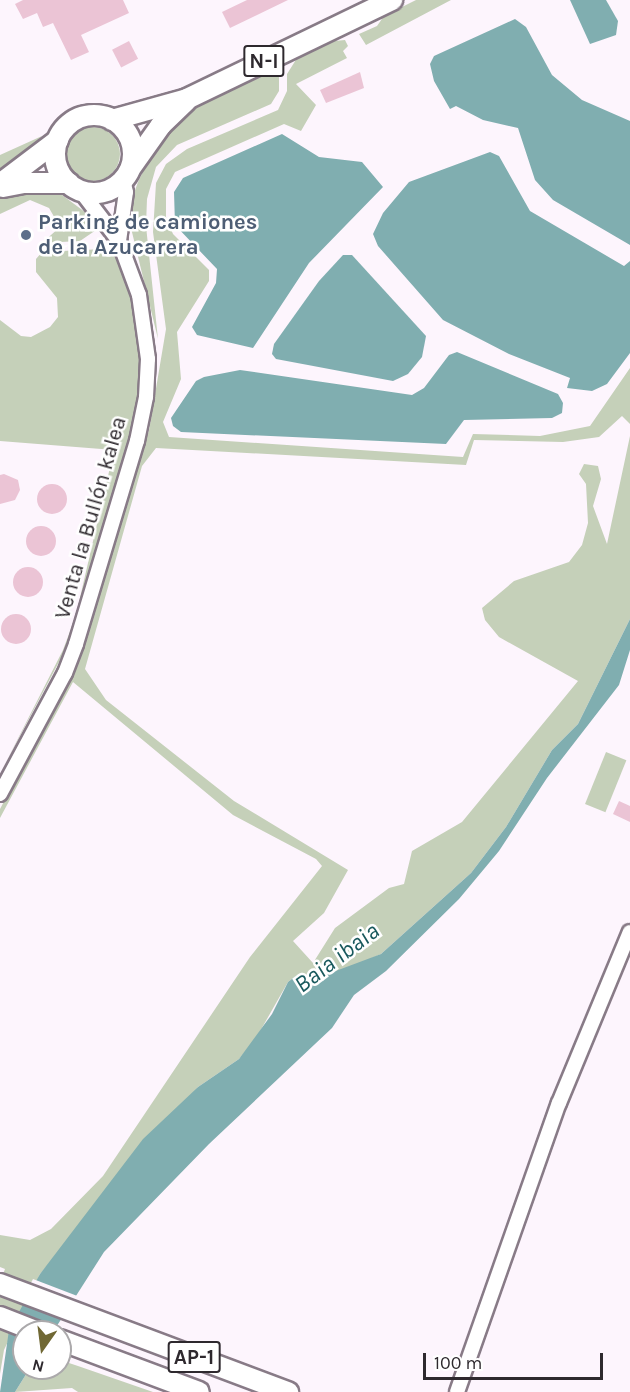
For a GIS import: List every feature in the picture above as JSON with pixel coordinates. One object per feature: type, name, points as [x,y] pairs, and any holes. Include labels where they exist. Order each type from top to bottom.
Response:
[{"type":"highway","name":"N-I","points":[[112,120],[188,99],[392,0]]},
{"type":"highway","name":"N-I","points":[[126,176],[161,126],[188,99]]},
{"type":"highway","points":[[98,116],[112,120],[124,129],[131,143],[133,158],[126,176],[103,192],[23,183],[0,186],[58,140],[77,119],[98,116]]},
{"type":"highway","points":[[58,140],[57,164],[74,187]]},
{"type":"highway","name":"AP-1","points":[[0,1284],[288,1392]]},
{"type":"highway","name":"AP-1","points":[[72,1345],[199,1392]]},
{"type":"street","points":[[119,240],[126,176]]},
{"type":"street","points":[[74,187],[119,240]]},
{"type":"street","name":"Venta la Bullón kalea","points":[[0,794],[65,673],[76,644],[141,426],[147,377],[145,332],[139,295],[119,240]]},
{"type":"street","points":[[457,1392],[559,1103],[630,932]]},
{"type":"green space","points":[[416,0],[451,0],[366,45],[359,34],[377,26],[384,16]]},
{"type":"green space","points":[[345,40],[348,46],[343,51],[347,58],[296,84],[316,105],[301,131],[284,124],[175,172],[166,189],[166,217],[173,234],[209,270],[209,281],[177,332],[181,379],[163,422],[169,437],[463,457],[473,434],[540,436],[590,426],[630,368],[630,424],[622,416],[599,437],[563,442],[474,440],[466,465],[156,448],[142,466],[85,669],[106,700],[234,801],[348,870],[324,913],[293,941],[313,963],[335,928],[389,888],[404,884],[412,851],[462,822],[578,681],[499,637],[485,620],[482,608],[514,581],[569,562],[582,545],[588,523],[586,484],[579,474],[584,464],[598,466],[601,479],[593,506],[607,544],[630,436],[630,619],[578,724],[552,750],[506,827],[471,873],[381,954],[348,969],[325,975],[297,975],[288,982],[255,1040],[239,1059],[198,1087],[40,1274],[18,1320],[12,1320],[12,1333],[4,1350],[0,1374],[0,1282],[5,1269],[0,1267],[0,1235],[30,1240],[51,1229],[103,1176],[250,957],[322,866],[316,859],[233,815],[73,682],[0,818],[0,809],[76,666],[149,430],[166,329],[153,232],[156,183],[166,164],[187,149],[278,110],[287,91],[287,74],[299,55],[325,42]]},
{"type":"green space","points":[[267,70],[279,75],[279,91],[271,104],[177,145],[156,167],[147,199],[146,226],[158,339],[131,228],[130,204],[138,182],[151,155],[191,109]]},
{"type":"green space","points":[[88,127],[98,127],[108,131],[116,139],[120,154],[116,169],[108,177],[98,181],[88,181],[78,177],[70,169],[66,159],[66,149],[70,139],[78,131]]},
{"type":"green space","points":[[42,136],[18,159],[0,170],[0,155]]},
{"type":"green space","points":[[12,191],[58,192],[89,215],[99,228],[80,241],[42,243],[60,227],[49,208],[30,200],[0,214],[0,197]]},
{"type":"green space","points":[[103,249],[112,252],[123,268],[135,312],[141,353],[140,397],[133,436],[70,641],[4,766],[63,650],[76,615],[114,450],[0,441],[0,320],[21,336],[31,337],[50,327],[58,317],[57,298],[36,272],[36,259],[42,252]]},
{"type":"green space","points":[[606,752],[626,760],[605,812],[585,804]]},
{"type":"green space","points":[[72,1364],[153,1392],[78,1392],[72,1388],[15,1392],[22,1380],[72,1380]]},
{"type":"water","points":[[570,0],[606,0],[618,21],[616,35],[590,44]]},
{"type":"water","points":[[515,19],[526,27],[552,75],[582,100],[630,121],[630,245],[553,200],[535,180],[518,128],[483,120],[456,106],[450,109],[434,81],[430,64],[434,56]]},
{"type":"water","points":[[282,134],[319,157],[362,162],[383,187],[309,263],[253,348],[197,335],[192,327],[216,283],[217,269],[175,225],[174,192],[183,178]]},
{"type":"water","points":[[490,152],[499,156],[530,211],[624,266],[630,261],[630,353],[607,384],[592,391],[567,388],[570,378],[509,354],[443,320],[378,246],[373,234],[383,213],[409,182]]},
{"type":"water","points":[[343,255],[352,255],[426,336],[422,357],[408,374],[393,381],[276,359],[272,354],[274,344],[319,281]]},
{"type":"water","points":[[457,352],[558,394],[563,403],[562,413],[552,418],[464,420],[446,444],[181,432],[173,426],[171,418],[196,381],[204,377],[240,370],[412,395],[424,388],[449,355]]},
{"type":"water","points":[[630,619],[630,650],[619,685],[547,778],[499,851],[459,899],[386,971],[354,995],[332,1028],[209,1144],[104,1252],[61,1320],[15,1320],[40,1274],[143,1139],[198,1087],[239,1059],[272,1014],[288,982],[297,975],[325,975],[381,954],[471,873],[506,827],[552,750],[578,724]]},
{"type":"water","points":[[12,1325],[12,1380],[22,1380],[15,1392],[0,1392],[9,1330]]},
{"type":"pier","points":[[33,1279],[80,1297],[64,1320],[20,1304]]},
{"type":"building","points":[[23,0],[123,0],[129,13],[81,35],[89,52],[71,60],[53,23],[43,27],[37,13],[23,19],[15,4]]},
{"type":"building","points":[[247,0],[288,0],[230,28],[222,12]]},
{"type":"building","points":[[129,41],[138,59],[121,67],[112,50]]},
{"type":"building","points":[[360,72],[364,88],[326,103],[320,90]]},
{"type":"building","points":[[4,474],[18,480],[20,490],[15,500],[0,504],[0,475]]},
{"type":"building","points":[[52,484],[58,485],[66,493],[66,505],[58,513],[52,514],[46,513],[38,505],[37,499],[38,493],[46,485]]},
{"type":"building","points":[[41,526],[47,527],[55,535],[55,547],[47,555],[41,556],[35,555],[27,547],[26,541],[27,535],[35,527]]},
{"type":"building","points":[[28,567],[39,571],[43,582],[39,593],[28,597],[17,593],[13,582],[17,571]]},
{"type":"building","points":[[16,614],[22,615],[30,623],[30,635],[22,643],[16,644],[10,643],[2,635],[1,629],[2,623],[10,615]]},
{"type":"building","points":[[619,801],[630,806],[630,822],[613,814]]},
{"type":"place","name":"Parking de camiones de la Azucarera","points":[[26,235]]},
{"type":"water label","name":"Baia ibaia","points":[[337,958]]}]
